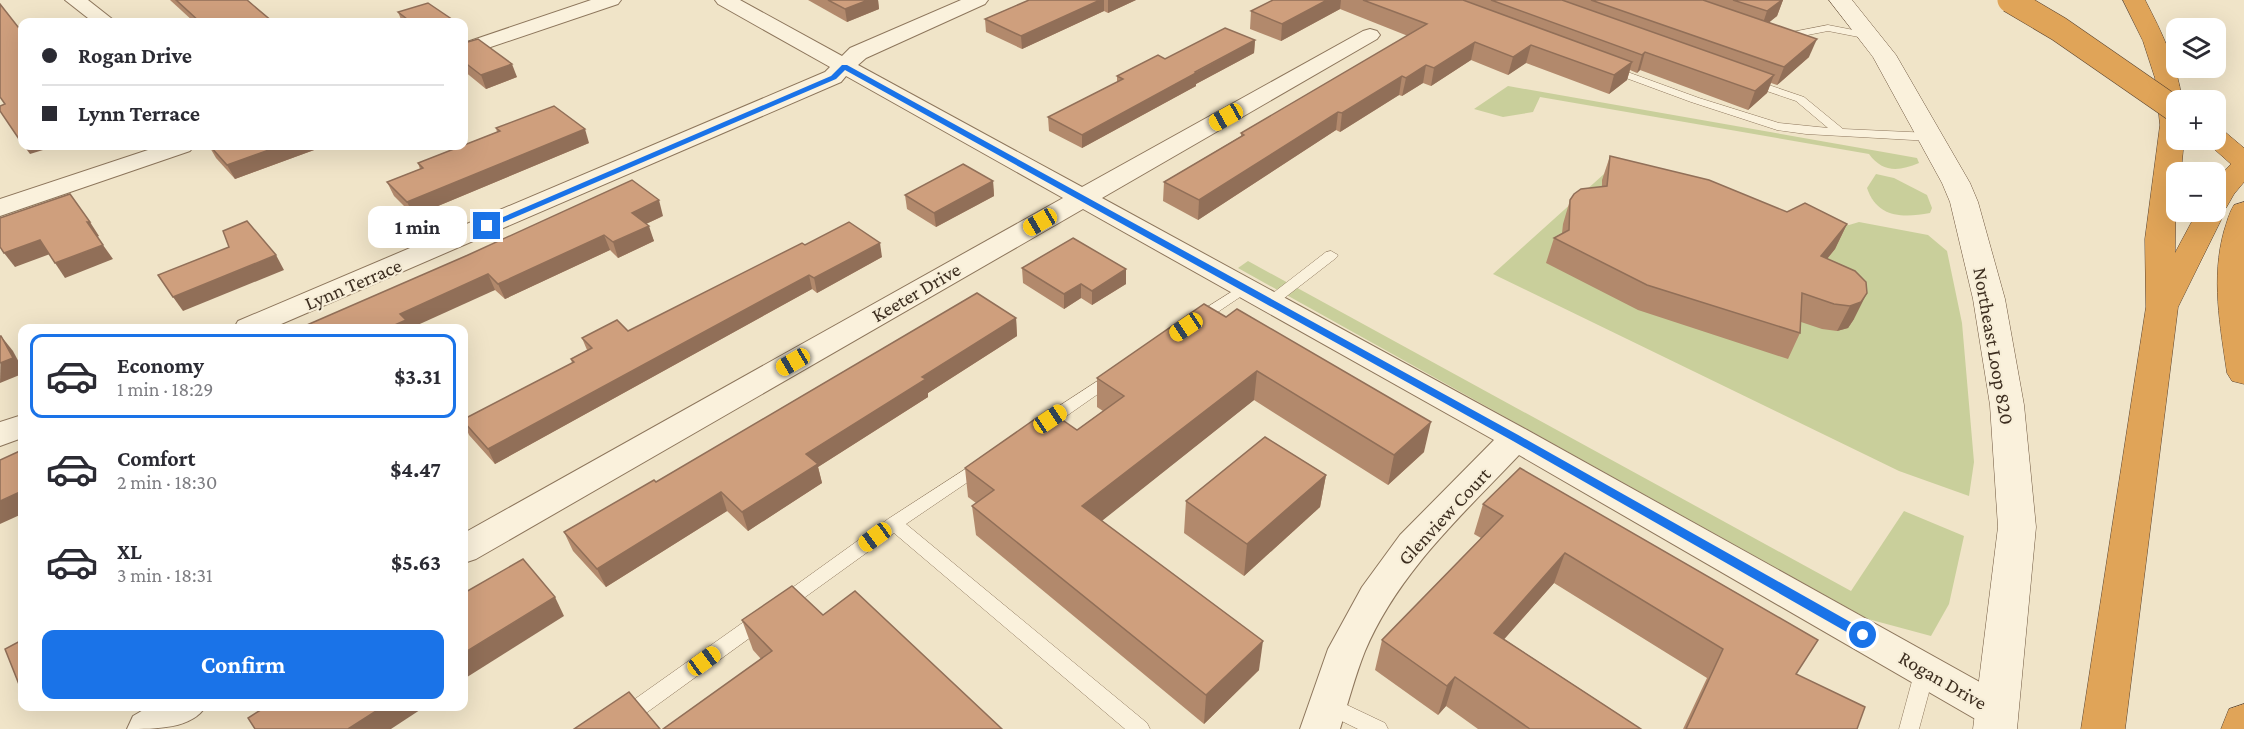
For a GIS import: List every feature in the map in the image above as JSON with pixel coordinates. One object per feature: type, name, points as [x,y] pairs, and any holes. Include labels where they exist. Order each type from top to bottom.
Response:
[{"type":"highway","points":[[2010,0],[2099,56],[2166,103]]},
{"type":"highway","points":[[2103,729],[2162,307],[2160,239],[2173,125],[2167,78],[2155,41],[2134,0]]},
{"type":"highway","points":[[2226,146],[2244,160]]},
{"type":"highway","points":[[2226,186],[2244,166]]},
{"type":"highway","points":[[2244,211],[2233,252],[2232,300],[2244,373]]},
{"type":"highway","points":[[2162,307],[2206,222]]},
{"type":"highway","points":[[2243,729],[2244,723]]},
{"type":"main road","name":"Northeast Loop 820","points":[[1840,0],[1884,54],[1931,137],[1964,202],[1989,299],[2007,405],[2017,527],[1997,720]]},
{"type":"street","points":[[75,0],[100,18]]},
{"type":"street","points":[[468,49],[611,0]]},
{"type":"street","name":"Rogan Drive","points":[[724,0],[1516,438],[1924,670],[1997,720]]},
{"type":"street","name":"Lynn Terrace","points":[[257,324],[833,77],[858,52],[978,0]]},
{"type":"street","name":"Keeter Drive","points":[[468,547],[1370,35]]},
{"type":"street","points":[[0,208],[170,150]]},
{"type":"street","points":[[0,435],[18,428]]},
{"type":"street","name":"Glenview Court","points":[[1324,717],[1347,649],[1375,597],[1412,545],[1516,438]]},
{"type":"street","points":[[147,729],[178,711]]},
{"type":"lane","points":[[1774,39],[1828,28],[1869,36]]},
{"type":"lane","points":[[1595,63],[1695,100],[1777,126],[1931,137]]},
{"type":"lane","points":[[1736,77],[1800,99],[1840,132]]},
{"type":"lane","points":[[1186,327],[1256,295],[1331,255]]},
{"type":"lane","points":[[1030,432],[1128,367]]},
{"type":"lane","points":[[608,729],[894,524],[992,458]]},
{"type":"lane","points":[[894,524],[1140,729]]},
{"type":"lane","points":[[1909,729],[1924,670]]},
{"type":"lane","points":[[1324,717],[1378,729]]},
{"type":"green space","points":[[1508,86],[1917,158],[1919,163],[1891,169],[1879,164],[1869,154],[1540,97],[1533,112],[1503,117],[1474,109]]},
{"type":"green space","points":[[1604,174],[1625,176],[1849,225],[1859,222],[1928,235],[1947,251],[1962,323],[1974,462],[1969,496],[1899,471],[1493,274]]},
{"type":"green space","points":[[1876,174],[1894,178],[1927,195],[1932,208],[1930,213],[1892,214],[1877,205],[1867,188]]},
{"type":"green space","points":[[1248,261],[1851,591],[1904,511],[1964,536],[1949,604],[1931,636],[1868,619],[1238,268]]},
{"type":"building","points":[[176,0],[247,0],[268,18],[196,18]]},
{"type":"building","points":[[828,0],[868,0],[845,9]]},
{"type":"building","points":[[1029,0],[1100,0],[1021,36],[985,19]]},
{"type":"building","points":[[1273,0],[1327,0],[1282,24],[1251,11]]},
{"type":"building","points":[[1363,0],[1463,0],[1632,62],[1614,75],[1531,45],[1513,57],[1475,42],[1434,68],[1426,65],[1406,78],[1402,76],[1342,113],[1338,112],[1199,200],[1164,182],[1244,135],[1241,133],[1427,24]]},
{"type":"building","points":[[1491,0],[1562,0],[1774,75],[1755,91],[1645,52],[1642,55]]},
{"type":"building","points":[[1591,0],[1703,0],[1817,39],[1784,67]]},
{"type":"building","points":[[1733,0],[1782,0],[1767,11]]},
{"type":"building","points":[[428,3],[450,18],[406,18],[398,12]]},
{"type":"building","points":[[0,4],[18,27],[18,138],[0,111],[0,106],[5,104],[0,97]]},
{"type":"building","points":[[1225,28],[1255,40],[1082,135],[1048,117],[1123,79],[1117,76],[1158,55],[1165,59]]},
{"type":"building","points":[[478,39],[512,64],[481,75],[468,65],[468,42]]},
{"type":"building","points":[[554,106],[585,129],[407,202],[387,182],[423,168],[418,163],[451,150],[468,150],[468,143],[500,131],[496,128]]},
{"type":"building","points":[[214,150],[269,150],[227,165]]},
{"type":"building","points":[[1610,156],[1709,180],[1787,212],[1805,203],[1847,224],[1821,256],[1855,271],[1866,282],[1867,293],[1861,302],[1850,306],[1834,304],[1802,293],[1800,333],[1647,285],[1554,238],[1569,230],[1570,200],[1574,194],[1581,189],[1607,186]]},
{"type":"building","points":[[963,164],[993,181],[934,213],[905,195]]},
{"type":"building","points":[[632,180],[659,200],[632,213],[649,226],[613,242],[604,235],[498,284],[488,274],[400,314],[406,320],[397,324],[309,324]]},
{"type":"building","points":[[70,194],[103,245],[55,263],[40,240],[4,253],[0,247],[0,218]]},
{"type":"building","points":[[247,221],[276,255],[173,297],[158,275],[229,247],[223,231]]},
{"type":"building","points":[[849,222],[880,243],[814,278],[809,275],[488,449],[468,426],[468,417],[574,362],[571,359],[592,348],[582,338],[617,320],[628,331],[802,243],[805,245]]},
{"type":"building","points":[[1073,238],[1126,269],[1092,291],[1081,284],[1064,294],[1022,268]]},
{"type":"building","points":[[977,293],[1016,318],[922,377],[926,379],[806,454],[818,464],[742,512],[721,492],[597,569],[564,532],[654,480],[656,482]]},
{"type":"building","points":[[1204,304],[1226,317],[1237,309],[1431,422],[1394,455],[1257,371],[1082,506],[1263,641],[1206,695],[972,506],[994,490],[965,468],[1048,410],[1077,430],[1124,396],[1097,378]]},
{"type":"building","points":[[0,336],[13,358],[0,363]]},
{"type":"building","points":[[1265,437],[1326,475],[1247,544],[1186,501]]},
{"type":"building","points":[[18,452],[18,493],[0,501],[0,460]]},
{"type":"building","points":[[1520,468],[1818,640],[1796,674],[1865,707],[1857,729],[1686,729],[1723,649],[1565,553],[1494,633],[1641,729],[1530,729],[1455,677],[1447,686],[1382,640],[1503,516],[1483,504]]},
{"type":"building","points":[[523,559],[555,597],[468,651],[468,591]]},
{"type":"building","points":[[792,586],[823,615],[855,591],[1002,729],[663,729],[772,651],[742,620]]},
{"type":"building","points":[[18,642],[18,682],[5,649]]},
{"type":"building","points":[[629,692],[660,729],[574,729]]},
{"type":"building","points":[[259,711],[376,711],[348,729],[255,729],[248,718]]},
{"type":"route","points":[[487,226],[833,77],[844,66],[1516,438],[1863,635]]}]
